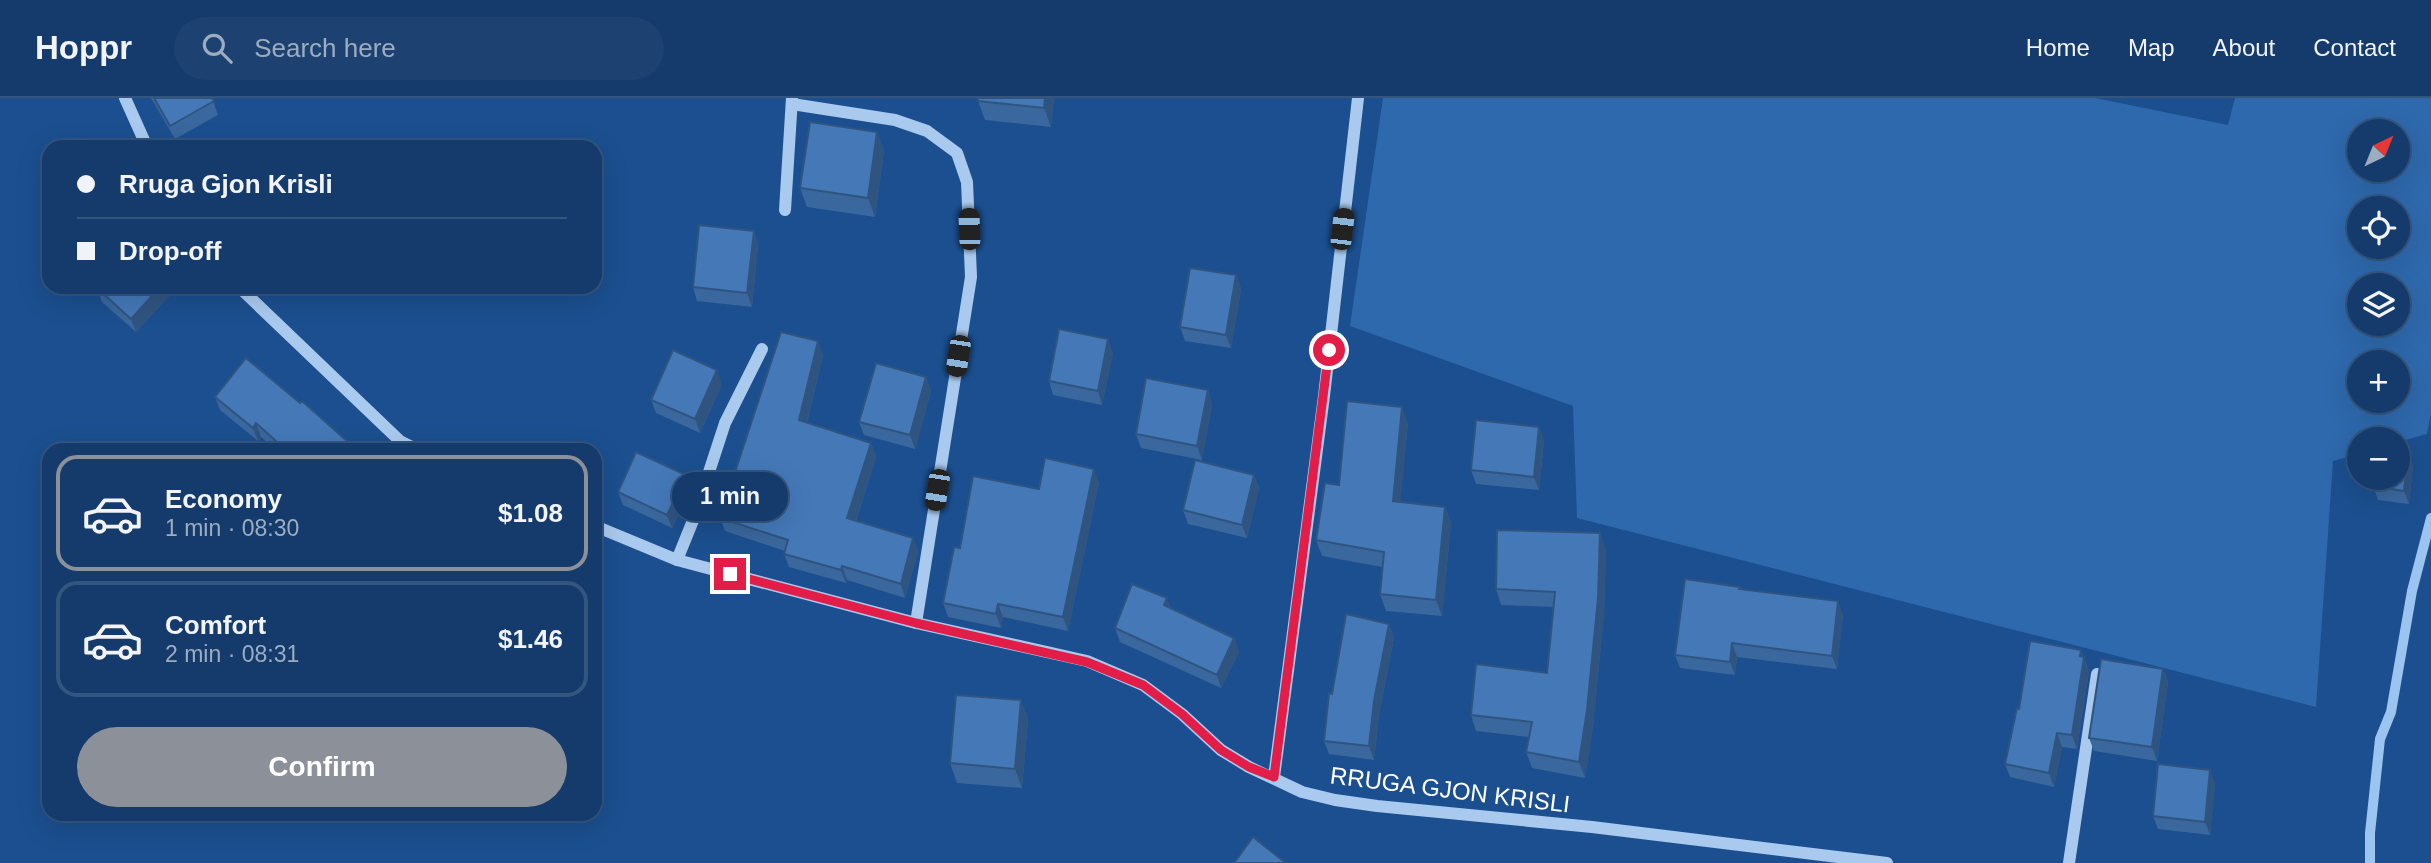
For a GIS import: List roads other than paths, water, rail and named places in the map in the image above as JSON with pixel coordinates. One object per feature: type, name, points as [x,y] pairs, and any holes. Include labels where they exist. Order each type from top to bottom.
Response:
[{"type":"street","points":[[125,98],[144,140]]},
{"type":"street","points":[[1274,777],[1324,396],[1358,98]]},
{"type":"street","points":[[785,210],[792,101],[895,120],[928,131],[957,153],[967,182],[971,276],[916,623]]},
{"type":"street","points":[[246,294],[404,443]]},
{"type":"street","points":[[677,560],[694,518],[725,423],[762,349]]},
{"type":"street","name":"RRUGA GJON KRISLI","points":[[602,529],[677,560],[916,623],[1087,662],[1143,685],[1182,714],[1221,750],[1249,767],[1302,792],[1377,806],[1592,827],[1887,863]]},
{"type":"street","points":[[2069,863],[2097,674]]},
{"type":"waterway","points":[[2370,863],[2370,833],[2380,739],[2391,712],[2412,591],[2431,518]]}]
